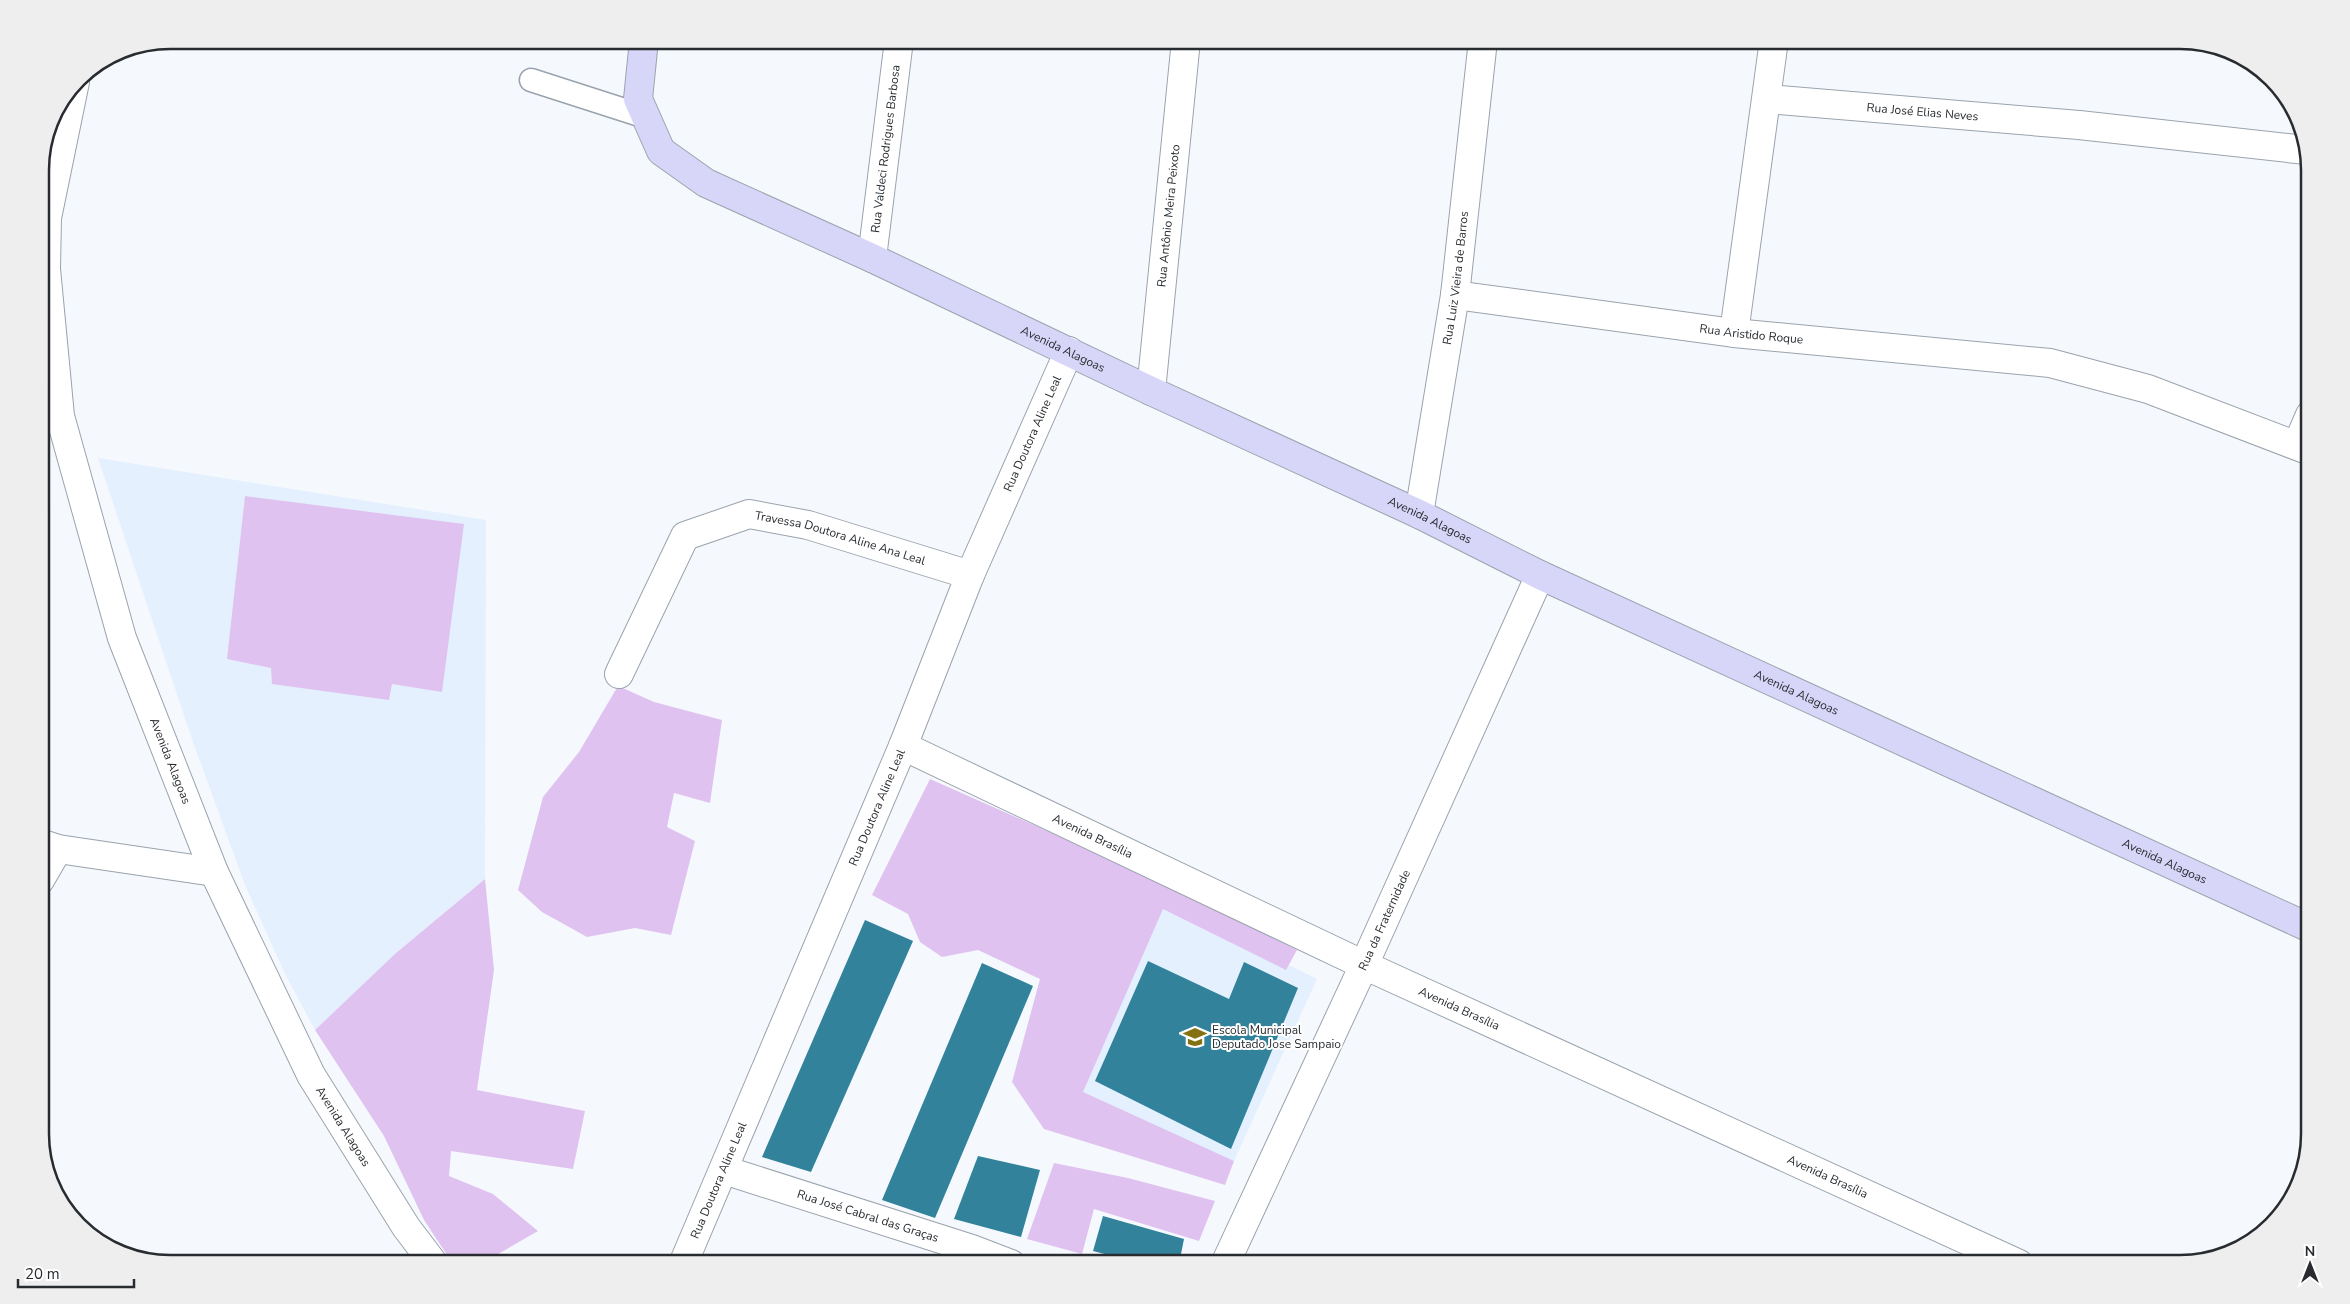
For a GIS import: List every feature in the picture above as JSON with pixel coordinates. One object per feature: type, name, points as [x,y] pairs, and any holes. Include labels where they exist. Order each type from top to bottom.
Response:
[{"type":"street","name":"Avenida Alagoas","points":[[643,49],[638,99],[646,117],[662,151],[706,183],[872,258],[1069,350],[1151,391],[1419,514],[1540,575],[2301,924]]},
{"type":"street","name":"Rua Valdeci Rodrigues Barbosa","points":[[872,258],[898,49]]},
{"type":"street","name":"Rua Antônio Meira Peixoto","points":[[1151,391],[1185,49]]},
{"type":"street","name":"Rua Luiz Vieira de Barros","points":[[1419,514],[1455,295],[1482,49]]},
{"type":"street","points":[[1734,333],[1773,49]]},
{"type":"street","name":"Rua José Elias Neves","points":[[1767,99],[2079,124],[2299,149]]},
{"type":"street","name":"Avenida Alagoas","points":[[49,190],[71,100]]},
{"type":"street","name":"Rua Aristido Roque","points":[[1455,295],[1734,333],[2050,363],[2148,389],[2301,447]]},
{"type":"street","name":"Avenida Alagoas","points":[[49,300],[60,416],[122,638],[214,872],[311,1075],[406,1227],[427,1255]]},
{"type":"street","name":"Rua Doutora Aline Leal","points":[[687,1255],[902,746],[970,574],[1069,350]]},
{"type":"street","name":"Travessa Doutora Aline Ana Leal","points":[[618,674],[685,536],[749,514],[808,525],[970,574]]},
{"type":"street","name":"Rua da Fraternidade","points":[[1229,1255],[1364,964],[1540,575]]},
{"type":"street","name":"Avenida Brasília","points":[[902,746],[1364,964],[1998,1255]]},
{"type":"street","points":[[49,846],[214,872]]},
{"type":"street","name":"Rua José Cabral das Graças","points":[[724,1170],[965,1255]]},
{"type":"lane","points":[[531,80],[646,117]]},
{"type":"shaded area","points":[[98,458],[486,520],[485,879],[396,953],[315,1030],[285,974],[245,885],[193,742]]},
{"type":"shaded area","points":[[245,496],[464,524],[442,692],[392,684],[389,700],[272,684],[271,668],[227,659]]},
{"type":"shaded area","points":[[618,686],[654,702],[722,720],[710,803],[674,793],[667,827],[695,841],[671,935],[635,928],[587,937],[542,912],[518,890],[543,797],[579,752]]},
{"type":"shaded area","points":[[930,779],[1172,886],[1297,950],[1286,970],[1163,909],[1083,1092],[1234,1161],[1225,1185],[1044,1129],[1012,1082],[1040,979],[978,950],[942,957],[920,942],[908,914],[872,895]]},
{"type":"shaded area","points":[[485,879],[494,970],[477,1090],[585,1111],[573,1169],[451,1151],[449,1176],[493,1194],[538,1231],[497,1255],[447,1255],[424,1220],[384,1136],[315,1030],[396,953]]},
{"type":"shaded area","name":"Escola Municipal Deputado Jose Sampaio","points":[[1158,900],[1317,979],[1234,1161],[1075,1096]]},
{"type":"shaded area","points":[[1054,1163],[1128,1178],[1215,1201],[1199,1241],[1094,1209],[1082,1254],[1027,1239]]},
{"type":"building","points":[[865,920],[913,941],[811,1172],[762,1157]]},
{"type":"building","name":"Escola Municipal Deputado Jose Sampaio","points":[[1148,961],[1229,999],[1244,962],[1298,988],[1231,1149],[1095,1081]]},
{"type":"building","points":[[982,963],[1033,986],[935,1218],[882,1200]]},
{"type":"building","points":[[978,1156],[1040,1170],[1021,1237],[954,1219]]},
{"type":"building","points":[[1103,1216],[1184,1239],[1181,1255],[1108,1255],[1093,1251]]},
{"type":"place","name":"Escola Municipal Deputado Jose Sampaio","points":[[1195,1037]]}]
